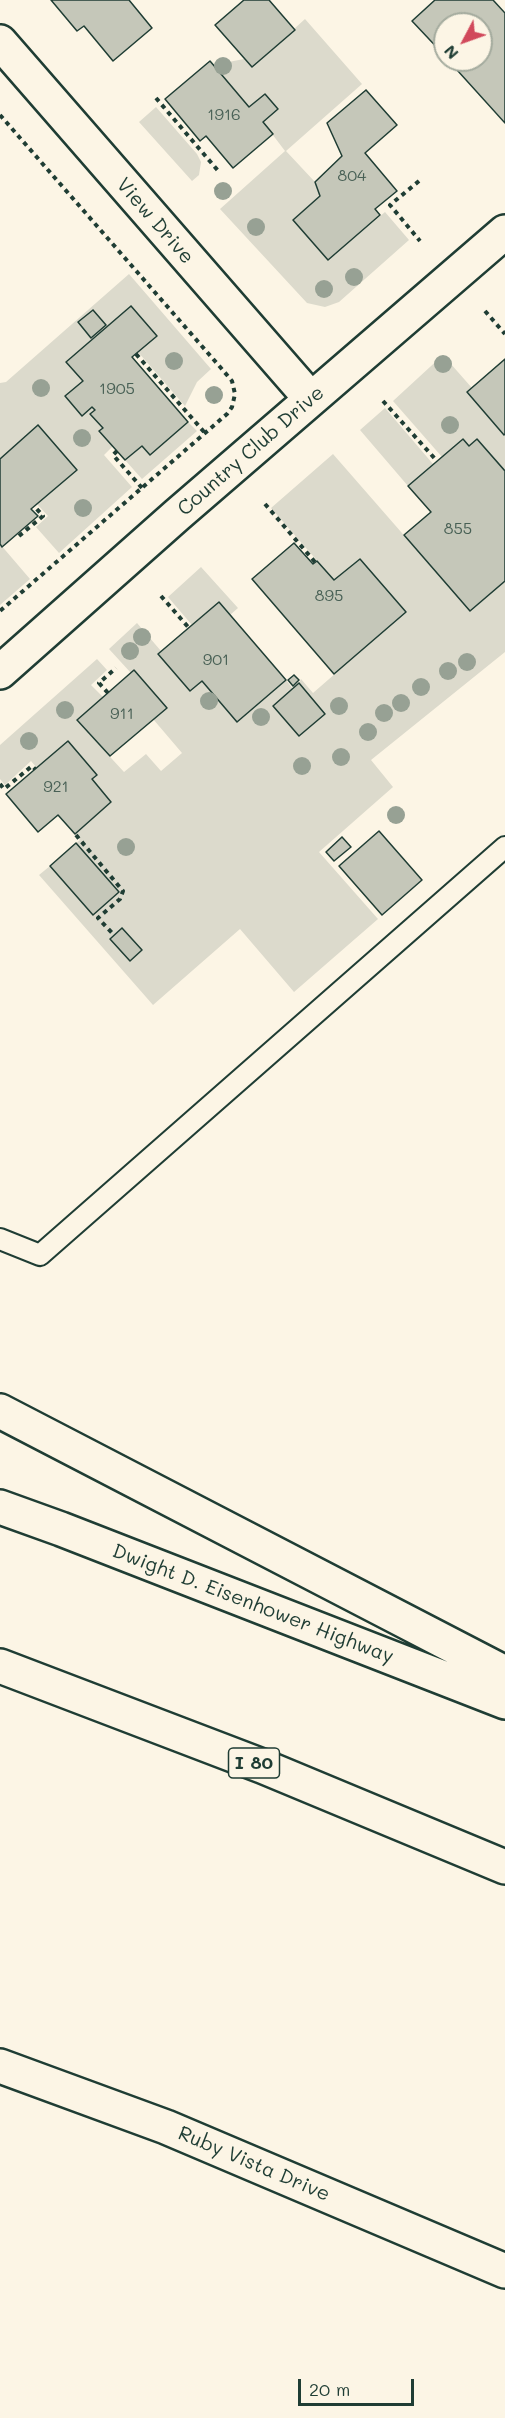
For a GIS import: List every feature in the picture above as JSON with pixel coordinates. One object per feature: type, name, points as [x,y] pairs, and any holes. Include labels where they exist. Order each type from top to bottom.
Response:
[{"type":"main road","name":"View Drive","points":[[0,42],[310,399]]},
{"type":"main road","name":"Country Club Drive","points":[[0,672],[310,399],[505,232]]},
{"type":"main road","points":[[0,1411],[505,1673]]},
{"type":"main road","name":"Dwight D. Eisenhower Highway","points":[[0,1508],[61,1529],[505,1702]]},
{"type":"main road","name":"I 80","points":[[0,1666],[262,1766],[505,1867]]},
{"type":"main road","name":"Ruby Vista Drive","points":[[0,2066],[166,2127],[505,2271]]},
{"type":"lane","points":[[0,1239],[40,1255],[505,847]]},
{"type":"path","points":[[156,98],[220,173]]},
{"type":"path","points":[[0,115],[232,381],[235,394],[232,407],[205,433],[0,611]]},
{"type":"path","points":[[418,181],[390,206],[420,241]]},
{"type":"path","points":[[485,311],[505,334]]},
{"type":"path","points":[[136,354],[205,433]]},
{"type":"path","points":[[383,401],[437,461]]},
{"type":"path","points":[[117,452],[113,455],[142,488]]},
{"type":"path","points":[[265,504],[315,562]]},
{"type":"path","points":[[19,536],[43,516],[34,506]]},
{"type":"path","points":[[161,596],[189,628]]},
{"type":"path","points":[[108,693],[99,683],[116,668]]},
{"type":"path","points":[[0,784],[4,789],[32,766],[35,770]]},
{"type":"path","points":[[76,835],[123,891],[120,899],[98,918],[114,935]]},
{"type":"shaded area","points":[[305,19],[362,84],[286,151],[315,182],[320,196],[293,220],[328,260],[385,212],[409,240],[339,302],[325,307],[307,303],[220,209],[285,151],[263,122],[278,108],[265,94],[249,107],[213,65],[244,59],[252,67]]},
{"type":"shaded area","points":[[156,107],[197,154],[201,162],[199,175],[192,181],[139,122]]},
{"type":"shaded area","points":[[129,274],[211,369],[197,382],[185,406],[138,352],[156,336],[131,306],[66,361],[83,381],[65,397],[82,416],[92,407],[95,410],[91,414],[103,428],[100,431],[113,446],[104,455],[132,487],[59,553],[36,527],[48,516],[37,504],[38,426],[0,459],[0,383],[6,382]]},
{"type":"shaded area","points":[[443,355],[472,388],[505,434],[505,471],[477,439],[469,446],[462,439],[442,457],[393,401]]},
{"type":"shaded area","points":[[385,408],[433,464],[408,486],[360,430]]},
{"type":"shaded area","points":[[188,422],[197,431],[142,479],[125,460],[142,446],[150,455]]},
{"type":"shaded area","points":[[333,454],[470,611],[505,581],[505,652],[371,760],[393,787],[319,852],[378,919],[294,992],[240,929],[153,1005],[39,875],[50,866],[93,915],[119,892],[76,843],[80,840],[75,834],[111,802],[92,779],[97,774],[68,741],[37,768],[31,761],[5,785],[0,779],[0,745],[97,659],[107,670],[91,685],[103,697],[77,721],[124,772],[146,754],[161,771],[182,753],[153,719],[131,673],[109,649],[137,623],[161,651],[158,655],[190,691],[202,681],[237,722],[286,680],[293,689],[273,706],[299,736],[325,714],[299,683],[301,679],[313,693],[406,612],[360,559],[334,580],[271,508]]},
{"type":"shaded area","points":[[0,544],[30,579],[0,605]]},
{"type":"shaded area","points":[[201,567],[238,608],[230,615],[219,602],[192,625],[168,597]]},
{"type":"building","points":[[51,0],[129,0],[152,28],[113,61],[84,26],[77,31]]},
{"type":"building","points":[[244,0],[269,0],[295,30],[252,67],[215,25]]},
{"type":"building","points":[[435,0],[493,0],[505,13],[505,123],[459,72],[493,72],[493,12],[433,12],[433,43],[412,21]]},
{"type":"building","points":[[210,61],[249,107],[265,94],[278,109],[263,122],[273,134],[233,168],[206,136],[200,141],[165,99]]},
{"type":"building","points":[[366,90],[397,125],[365,153],[397,191],[375,209],[380,215],[328,260],[293,220],[320,196],[315,182],[342,156],[327,123]]},
{"type":"building","points":[[131,306],[157,336],[132,357],[188,422],[150,455],[142,446],[125,460],[99,431],[103,428],[90,414],[95,410],[92,407],[82,416],[65,396],[83,381],[66,362]]},
{"type":"building","points":[[93,310],[106,325],[91,338],[78,322]]},
{"type":"building","points":[[505,359],[505,434],[504,435],[467,392]]},
{"type":"building","points":[[38,425],[77,470],[31,509],[38,516],[2,547],[0,544],[0,459]]},
{"type":"building","points":[[463,439],[469,446],[477,439],[505,471],[505,581],[470,611],[404,535],[431,512],[408,486]]},
{"type":"building","points":[[294,543],[313,564],[317,561],[334,580],[360,559],[406,612],[334,674],[252,579]]},
{"type":"building","points":[[219,602],[286,680],[237,722],[202,681],[190,691],[158,654]]},
{"type":"building","points":[[134,670],[167,708],[110,756],[77,720]]},
{"type":"building","points":[[294,675],[299,680],[293,686],[288,680]]},
{"type":"building","points":[[299,683],[325,714],[299,736],[273,706]]},
{"type":"building","points":[[68,741],[97,775],[92,779],[111,802],[75,834],[58,815],[38,832],[6,794]]},
{"type":"building","points":[[379,831],[422,880],[382,915],[339,866]]},
{"type":"building","points":[[342,837],[351,847],[334,861],[326,852]]},
{"type":"building","points":[[76,843],[119,892],[93,915],[50,866]]},
{"type":"building","points":[[122,928],[142,950],[130,961],[110,939]]}]
